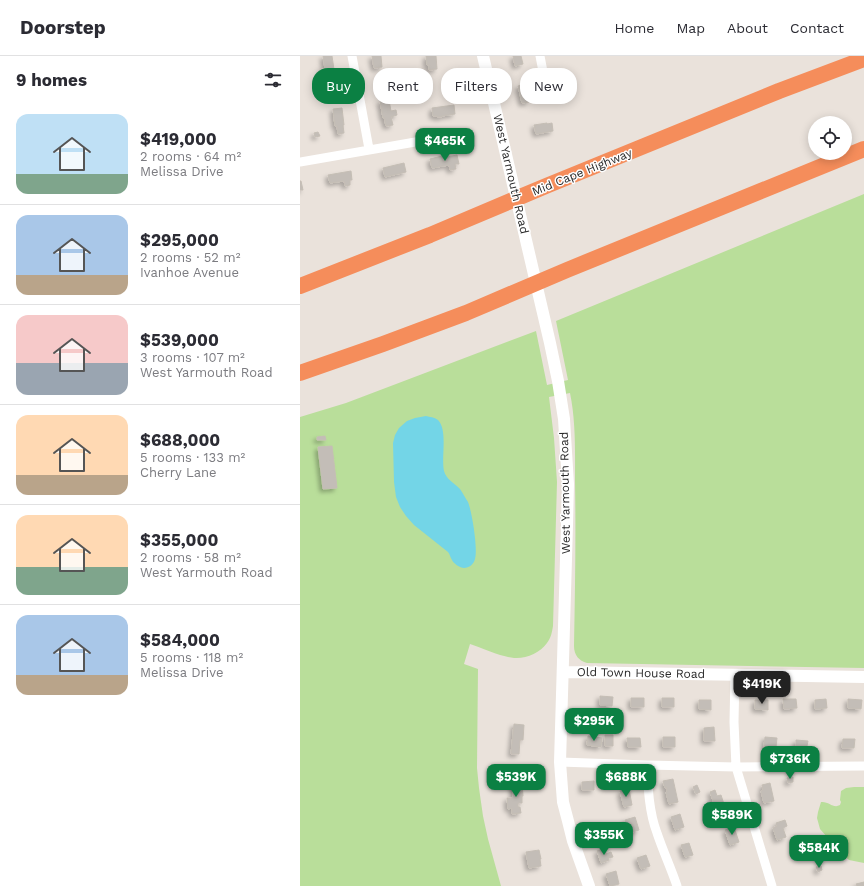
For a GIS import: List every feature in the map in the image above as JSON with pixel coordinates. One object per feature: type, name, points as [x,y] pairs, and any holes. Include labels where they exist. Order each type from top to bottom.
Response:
[{"type":"highway","name":"Mid Cape Highway","points":[[300,286],[430,235],[780,91],[864,59]]},
{"type":"highway","points":[[300,373],[459,315],[864,149]]},
{"type":"main road","name":"West Yarmouth Road","points":[[483,56],[540,299],[561,400],[568,484],[560,762],[563,802],[573,841],[589,886]]},
{"type":"main road","name":"Old Town House Road","points":[[563,672],[864,677]]},
{"type":"street","points":[[352,56],[370,149]]},
{"type":"street","points":[[540,56],[542,68]]},
{"type":"street","points":[[300,162],[467,133]]},
{"type":"street","points":[[735,674],[734,722],[736,767],[772,886]]},
{"type":"street","points":[[560,762],[648,766],[864,766]]},
{"type":"street","points":[[648,766],[649,796],[656,832],[677,886]]},
{"type":"green space","points":[[864,194],[864,668],[587,663],[579,659],[576,655],[574,646],[575,448],[573,415],[570,393],[549,397],[557,482],[553,626],[551,635],[541,650],[532,655],[519,658],[504,656],[470,644],[464,664],[478,669],[477,768],[479,788],[488,839],[501,886],[300,886],[300,417],[346,403],[536,331],[547,385],[568,380],[556,321]]},
{"type":"green space","points":[[864,787],[864,863],[849,860],[840,852],[820,829],[817,818],[821,802],[838,806],[841,802],[841,791],[846,788]]},
{"type":"water","points":[[426,416],[438,420],[441,424],[444,437],[443,465],[445,474],[448,479],[460,489],[470,507],[476,554],[474,563],[466,568],[455,564],[448,552],[414,525],[400,507],[396,497],[393,443],[395,435],[399,428],[407,421]]},
{"type":"building","points":[[323,56],[332,56],[334,68],[325,68]]},
{"type":"building","points":[[372,56],[381,56],[382,67],[374,68]]},
{"type":"building","points":[[426,56],[436,56],[437,69],[429,68],[429,65],[427,65]]},
{"type":"building","points":[[513,56],[521,56],[523,64],[515,66]]},
{"type":"building","points":[[381,104],[390,104],[391,111],[396,110],[397,115],[391,117],[393,125],[386,126],[384,117],[383,118]]},
{"type":"building","points":[[454,105],[455,114],[442,117],[433,116],[432,108]]},
{"type":"building","points":[[342,108],[344,133],[338,134],[337,126],[335,126],[333,109]]},
{"type":"building","points":[[552,123],[553,131],[536,134],[534,125]]},
{"type":"building","points":[[318,132],[320,136],[315,137],[314,133]]},
{"type":"building","points":[[446,155],[447,157],[457,155],[459,164],[455,164],[456,169],[450,170],[449,165],[432,168],[430,159]]},
{"type":"building","points":[[404,163],[406,172],[385,177],[383,168]]},
{"type":"building","points":[[351,171],[352,180],[350,180],[350,185],[345,186],[344,181],[330,183],[328,175]]},
{"type":"building","points":[[301,181],[303,190],[300,190]]},
{"type":"building","points":[[325,436],[326,440],[317,440],[317,437]]},
{"type":"building","points":[[332,446],[337,488],[323,489],[318,447]]},
{"type":"building","points":[[600,696],[613,697],[612,706],[600,705]]},
{"type":"building","points":[[631,698],[644,698],[644,707],[631,707]]},
{"type":"building","points":[[662,698],[674,698],[674,707],[662,707]]},
{"type":"building","points":[[783,699],[796,699],[797,708],[784,709]]},
{"type":"building","points":[[826,699],[827,708],[815,709],[815,700]]},
{"type":"building","points":[[848,699],[862,700],[861,709],[848,708]]},
{"type":"building","points":[[699,700],[711,700],[711,710],[699,709]]},
{"type":"building","points":[[755,700],[768,700],[768,710],[755,709]]},
{"type":"building","points":[[514,724],[524,725],[523,740],[520,740],[519,754],[511,754]]},
{"type":"building","points":[[714,727],[715,741],[704,741],[704,728]]},
{"type":"building","points":[[605,735],[613,735],[613,746],[605,746]]},
{"type":"building","points":[[588,736],[602,738],[601,747],[587,745]]},
{"type":"building","points":[[663,737],[675,737],[675,747],[663,747]]},
{"type":"building","points":[[765,737],[777,738],[776,747],[764,747]]},
{"type":"building","points":[[627,738],[640,738],[641,747],[628,747]]},
{"type":"building","points":[[843,739],[855,739],[854,748],[842,748]]},
{"type":"building","points":[[796,740],[808,741],[807,746],[796,746]]},
{"type":"building","points":[[793,777],[793,782],[788,783],[787,778]]},
{"type":"building","points":[[673,779],[678,802],[669,804],[666,787],[665,788],[663,781]]},
{"type":"building","points":[[594,781],[594,790],[582,790],[582,782]]},
{"type":"building","points":[[522,782],[522,803],[518,803],[521,813],[512,814],[512,808],[508,809],[507,798],[513,798],[512,783]]},
{"type":"building","points":[[770,783],[774,801],[764,803],[761,791],[763,790],[762,785]]},
{"type":"building","points":[[697,785],[700,792],[696,794],[693,787]]},
{"type":"building","points":[[629,789],[632,805],[624,807],[620,791]]},
{"type":"building","points":[[715,790],[717,796],[721,795],[725,807],[716,810],[710,792]]},
{"type":"building","points":[[680,814],[684,827],[675,830],[671,817]]},
{"type":"building","points":[[635,817],[639,830],[629,833],[625,820]]},
{"type":"building","points":[[785,820],[787,826],[783,828],[786,837],[777,840],[773,828],[777,826],[776,823]]},
{"type":"building","points":[[594,823],[597,833],[589,836],[586,825]]},
{"type":"building","points":[[734,827],[739,842],[730,845],[725,830]]},
{"type":"building","points":[[689,843],[693,855],[685,857],[681,845]]},
{"type":"building","points":[[605,848],[606,854],[611,852],[613,857],[608,858],[609,860],[601,863],[597,851]]},
{"type":"building","points":[[539,850],[541,866],[529,868],[526,852]]},
{"type":"building","points":[[646,855],[650,866],[641,869],[637,858]]},
{"type":"building","points":[[821,866],[822,870],[818,872],[816,867]]},
{"type":"building","points":[[616,871],[619,884],[610,886],[606,874]]},
{"type":"building","points":[[864,882],[864,886],[857,886],[856,884]]}]
